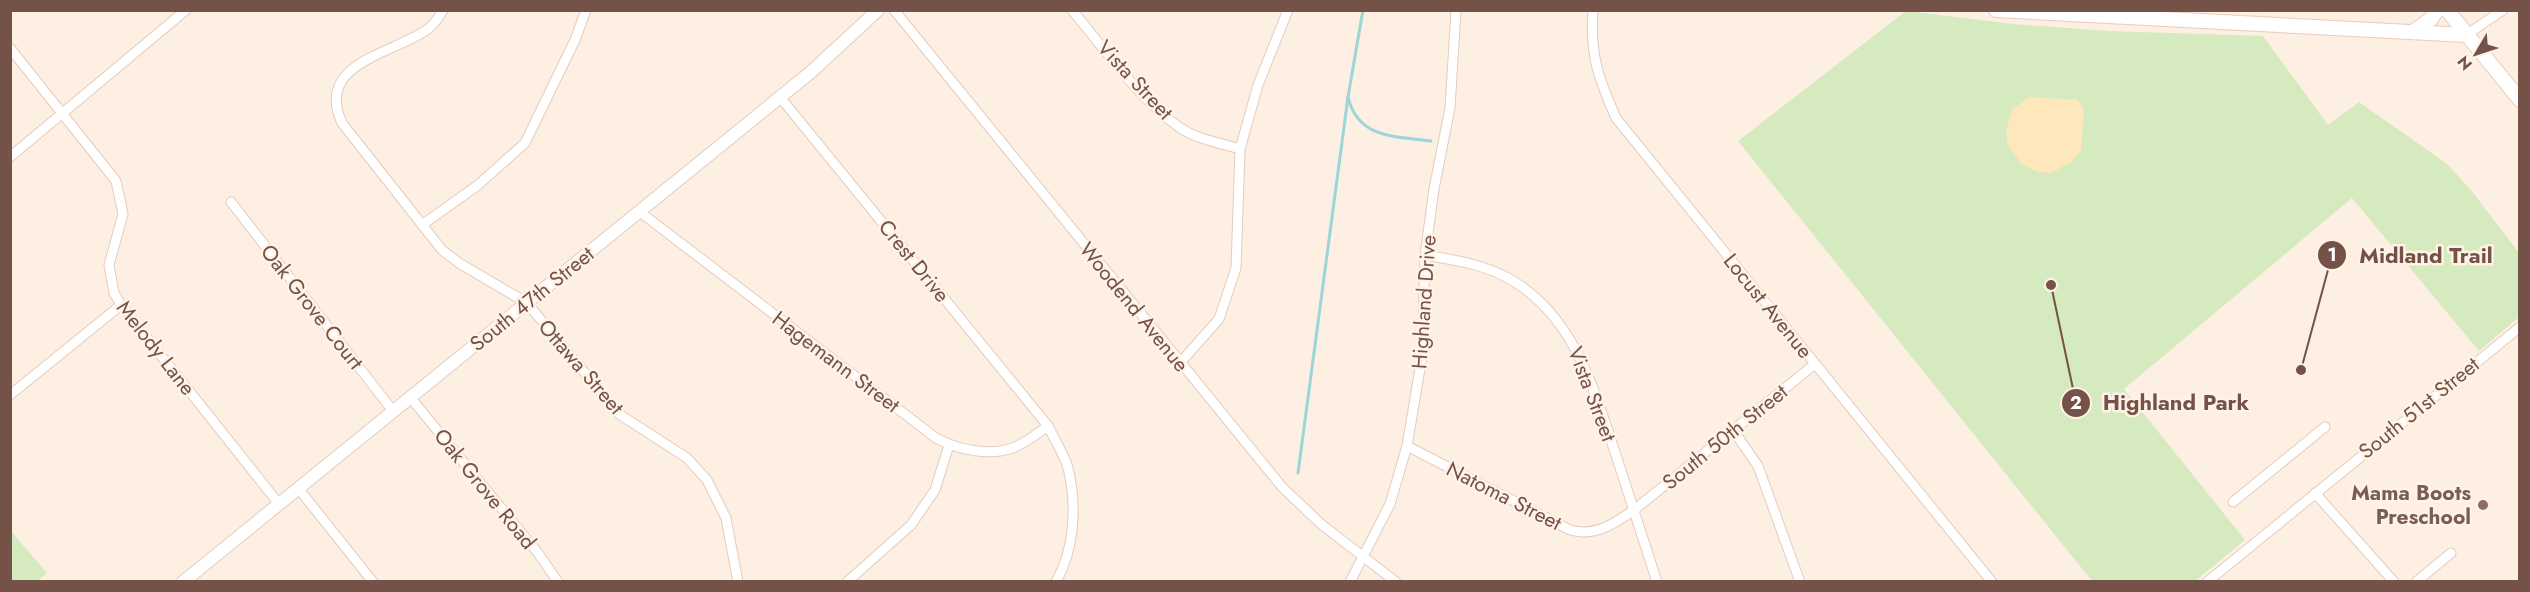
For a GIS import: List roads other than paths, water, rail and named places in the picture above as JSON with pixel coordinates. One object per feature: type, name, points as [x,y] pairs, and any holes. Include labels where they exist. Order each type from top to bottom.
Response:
[{"type":"main road","points":[[1996,10],[2212,16],[2466,35]]},
{"type":"main road","points":[[2415,31],[2431,19],[2437,10]]},
{"type":"main road","points":[[2447,10],[2520,100]]},
{"type":"street","points":[[10,157],[186,10]]},
{"type":"street","name":"Ottawa Street","points":[[443,10],[430,28],[356,66],[342,79],[335,108],[342,123],[432,239],[459,263],[527,303],[619,414],[687,458],[707,480],[726,518],[738,582]]},
{"type":"street","points":[[422,225],[478,185],[525,143],[575,40],[586,10]]},
{"type":"street","name":"South 47th Street","points":[[183,582],[780,97],[878,10]]},
{"type":"street","name":"Woodend Avenue","points":[[894,10],[1282,487],[1321,524],[1396,582]]},
{"type":"street","name":"Vista Street","points":[[1072,10],[1136,86],[1172,120],[1196,136],[1240,149]]},
{"type":"street","points":[[1180,363],[1219,320],[1236,268],[1240,149],[1258,85],[1288,10]]},
{"type":"street","name":"Highland Drive","points":[[1350,582],[1390,504],[1407,446],[1422,357],[1425,255],[1434,189],[1450,108],[1456,10]]},
{"type":"street","name":"Locust Avenue","points":[[1593,10],[1592,52],[1598,78],[1616,118],[1992,582]]},
{"type":"street","points":[[2466,35],[2503,10]]},
{"type":"street","points":[[10,48],[64,114]]},
{"type":"street","name":"Crest Drive","points":[[780,97],[1048,426],[1067,467],[1073,506],[1071,542],[1056,582]]},
{"type":"street","name":"Melody Lane","points":[[64,114],[107,166],[119,190],[123,214],[109,265],[114,293],[121,305],[279,504]]},
{"type":"street","name":"Oak Grove Court","points":[[231,202],[393,411]]},
{"type":"street","name":"Hagemann Street","points":[[640,212],[936,438],[949,445],[981,452],[1014,447],[1048,426]]},
{"type":"street","name":"Vista Street","points":[[1425,255],[1467,261],[1509,278],[1544,304],[1570,337],[1589,374],[1657,582]]},
{"type":"street","points":[[10,395],[121,305]]},
{"type":"street","name":"South 51st Street","points":[[2206,582],[2520,327]]},
{"type":"street","name":"South 50th Street","points":[[1634,510],[1815,364]]},
{"type":"street","name":"Oak Grove Road","points":[[410,397],[538,553],[558,582]]},
{"type":"street","points":[[2233,502],[2325,428]]},
{"type":"street","points":[[1733,430],[1758,466],[1800,582]]},
{"type":"street","points":[[847,582],[911,525],[935,490],[949,445]]},
{"type":"street","name":"Natoma Street","points":[[1407,446],[1570,530],[1592,532],[1613,525],[1634,510]]},
{"type":"street","points":[[298,488],[373,582]]},
{"type":"street","points":[[2315,493],[2394,582]]},
{"type":"street","points":[[2416,582],[2451,553]]},
{"type":"waterway","points":[[1363,10],[1348,97],[1353,111],[1360,121],[1380,133],[1431,141]]},
{"type":"waterway","points":[[1298,473],[1348,97]]},
{"type":"place","name":"Highland Park","points":[[2051,285]]},
{"type":"place","name":"Midland Trail","points":[[2301,370]]},
{"type":"place","name":"Mama Boots Preschool","points":[[2483,505]]}]
